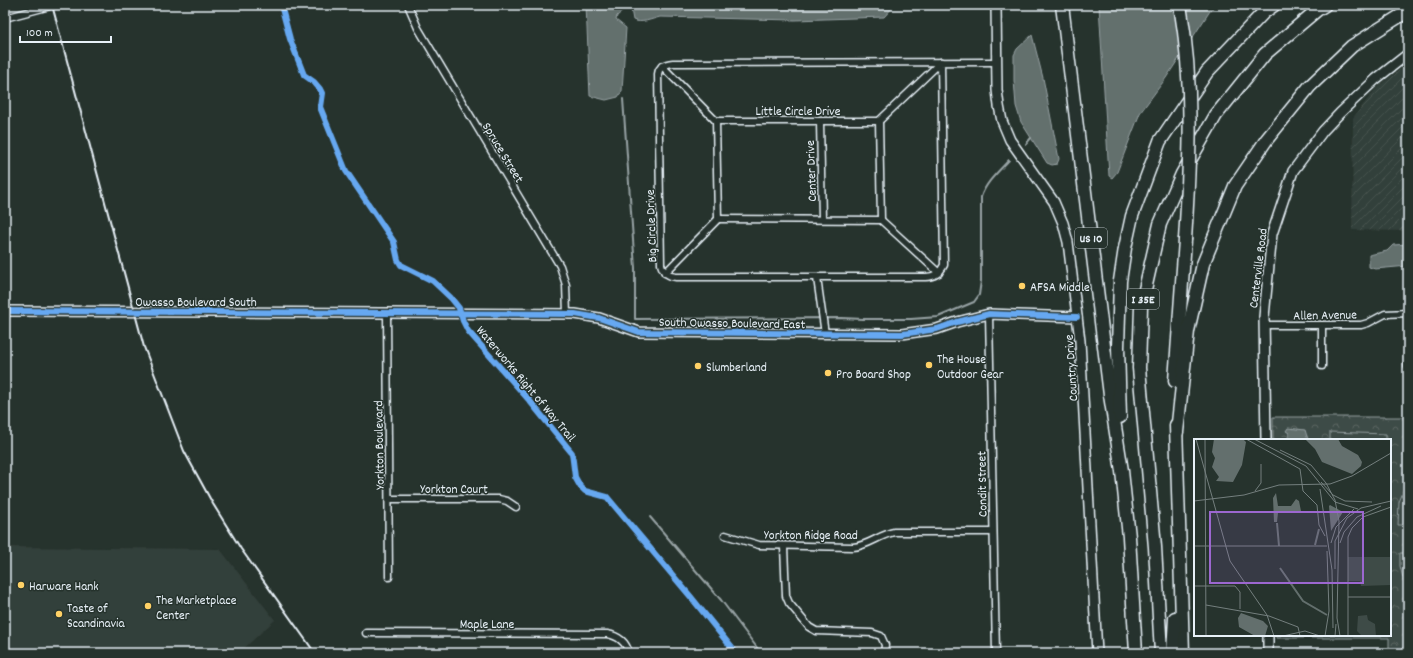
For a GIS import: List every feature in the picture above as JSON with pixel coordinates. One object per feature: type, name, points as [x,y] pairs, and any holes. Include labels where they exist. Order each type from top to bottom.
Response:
[{"type":"highway","name":"US 10","points":[[1062,5],[1110,395],[1122,471]]},
{"type":"highway","points":[[1180,5],[1190,87],[1191,126],[1175,398],[1183,653]]},
{"type":"highway","name":"I 35E","points":[[1136,653],[1129,537],[1122,471],[1118,347],[1120,289],[1125,248],[1132,216],[1160,141],[1207,72],[1264,12],[1274,5]]},
{"type":"highway","name":"I 35E","points":[[1161,653],[1155,547],[1139,368],[1141,307],[1160,224],[1182,174],[1216,115],[1265,54],[1325,5]]},
{"type":"highway","points":[[1177,432],[1188,331],[1203,264],[1236,186],[1267,139],[1310,86],[1352,46],[1408,11]]},
{"type":"highway","points":[[1173,653],[1180,550]]},
{"type":"street","points":[[5,18],[54,5]]},
{"type":"street","name":"Spruce Street","points":[[408,5],[418,28],[560,266],[566,285],[567,314]]},
{"type":"street","name":"Country Drive","points":[[996,5],[999,106],[1010,140],[1054,202],[1064,223],[1068,242],[1081,357],[1097,653]]},
{"type":"street","name":"Centerville Road","points":[[1266,439],[1265,325],[1272,234],[1293,171],[1323,131],[1340,113],[1376,79],[1408,54]]},
{"type":"street","points":[[881,220],[879,121],[941,62]]},
{"type":"street","points":[[665,273],[718,219],[881,220],[939,272],[944,265],[941,62]]},
{"type":"street","points":[[718,219],[716,121],[662,66],[673,63],[997,62]]},
{"type":"street","name":"Big Circle Drive","points":[[662,66],[658,74],[661,264],[665,273],[676,277],[817,278],[931,277],[939,272]]},
{"type":"street","name":"Little Circle Drive","points":[[716,121],[879,121]]},
{"type":"street","name":"Center Drive","points":[[820,122],[822,219]]},
{"type":"street","points":[[817,278],[825,334]]},
{"type":"street","name":"Owasso Boulevard South","points":[[5,311],[387,313]]},
{"type":"street","name":"South Owasso Boulevard East","points":[[387,313],[567,314],[593,317],[639,332],[825,334],[902,334],[937,329],[989,314],[1076,317]]},
{"type":"street","name":"Yorkton Boulevard","points":[[387,313],[390,577]]},
{"type":"street","points":[[1408,313],[1408,366]]},
{"type":"street","name":"Allen Avenue","points":[[1265,325],[1361,325],[1385,314],[1408,313]]},
{"type":"street","name":"Condit Street","points":[[989,314],[996,653]]},
{"type":"street","points":[[1322,325],[1322,366]]},
{"type":"street","name":"Yorkton Court","points":[[389,499],[499,499],[507,501],[516,507]]},
{"type":"street","name":"Yorkton Ridge Road","points":[[725,535],[759,546],[784,547],[859,546],[894,532],[993,532]]},
{"type":"street","points":[[784,547],[786,596],[789,603],[809,627],[816,631],[826,633],[872,633],[881,636],[884,645],[884,653]]},
{"type":"street","name":"Maple Lane","points":[[366,633],[607,634],[614,635],[623,641],[627,646],[629,653]]},
{"type":"street","points":[[1268,636],[1268,653]]},
{"type":"shaded area","points":[[586,5],[895,5],[884,17],[795,20],[660,17],[639,22],[633,20],[631,9],[625,9],[617,16],[616,20],[626,28],[622,91],[618,97],[606,100],[590,96]]},
{"type":"shaded area","points":[[1099,5],[1215,5],[1166,78],[1140,113],[1117,172],[1112,178],[1109,176]]},
{"type":"shaded area","points":[[1032,35],[1043,78],[1059,159],[1057,164],[1052,165],[1047,163],[1021,122],[1016,106],[1014,55],[1017,49]]},
{"type":"shaded area","points":[[1408,64],[1408,231],[1352,230],[1353,118],[1378,86]]},
{"type":"shaded area","points":[[1408,244],[1408,266],[1375,269],[1369,267],[1369,255],[1387,251],[1393,245]]},
{"type":"shaded area","points":[[1288,428],[1305,430],[1308,439],[1289,439],[1289,433],[1286,431]]},
{"type":"shaded area","points":[[5,547],[220,549],[275,620],[239,653],[5,653]]},
{"type":"green space","points":[[1273,417],[1408,417],[1408,653],[1389,653],[1389,638],[1276,638],[1276,636],[1391,636],[1391,439],[1273,439]]},
{"type":"green space","points":[[1330,432],[1386,434],[1386,439],[1330,439]]},
{"type":"green space","points":[[1408,480],[1408,525],[1398,525],[1399,502]]},
{"type":"green space","points":[[1400,553],[1408,553],[1408,598],[1400,566]]},
{"type":"waterway","points":[[623,99],[635,268],[635,319],[911,319],[938,317],[974,302],[979,295],[981,281],[981,197],[989,182],[1009,160]]},
{"type":"waterway","points":[[1026,144],[1031,138]]},
{"type":"waterway","points":[[650,517],[721,600],[761,653]]},
{"type":"railway","points":[[52,5],[144,347],[184,451],[213,504],[241,549],[315,653]]},
{"type":"cycle path","name":"Waterworks Right of Way Trail","points":[[281,5],[290,39],[304,75],[314,82],[322,93],[320,107],[346,171],[394,242],[398,260],[401,265],[433,281],[451,298],[459,308],[468,331],[529,400],[572,453],[575,477],[580,486],[585,491],[607,497],[736,653]]},
{"type":"cycle path","points":[[5,311],[575,314],[599,318],[639,332],[902,334],[937,329],[989,314],[1077,317]]},
{"type":"place","name":"AFSA Middle","points":[[1022,286]]},
{"type":"place","name":"The House Outdoor Gear","points":[[929,365]]},
{"type":"place","name":"Slumberland","points":[[698,366]]},
{"type":"place","name":"Pro Board Shop","points":[[828,373]]},
{"type":"place","name":"Harware Hank","points":[[21,585]]},
{"type":"place","name":"The Marketplace Center","points":[[148,606]]},
{"type":"place","name":"Taste of Scandinavia","points":[[59,614]]}]
